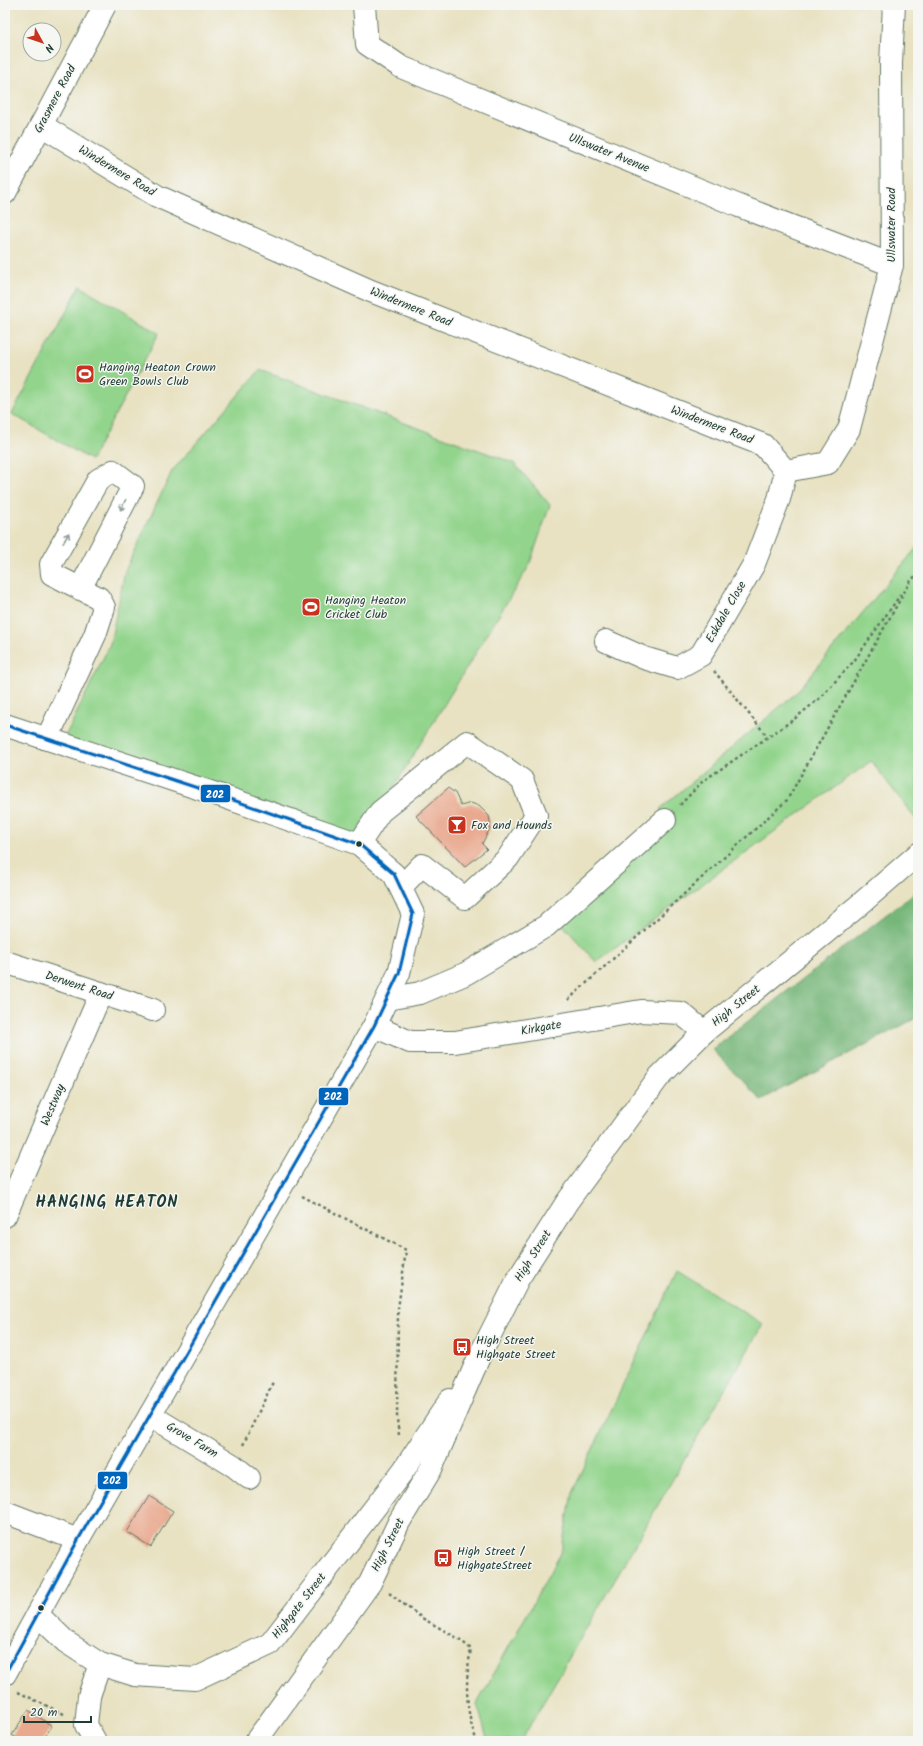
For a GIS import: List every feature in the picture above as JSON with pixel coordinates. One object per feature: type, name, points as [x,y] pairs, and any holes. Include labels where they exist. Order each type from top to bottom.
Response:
[{"type":"street","name":"Grasmere Road","points":[[5,193],[104,5]]},
{"type":"street","name":"Ullswater Avenue","points":[[364,5],[367,44],[401,67],[739,206],[892,265]]},
{"type":"street","name":"Ullswater Road","points":[[786,471],[828,463],[849,429],[892,265],[891,63],[894,5]]},
{"type":"street","name":"Windermere Road","points":[[40,125],[157,196],[371,292],[763,445],[786,471]]},
{"type":"street","name":"Eskdale Close","points":[[606,641],[644,658],[677,668],[701,655],[754,564],[779,499],[786,471]]},
{"type":"street","points":[[47,738],[95,635],[104,607],[99,598],[80,589],[52,574],[51,564],[98,480],[113,472],[133,486],[80,589]]},
{"type":"street","points":[[5,724],[213,793],[360,844],[394,874],[413,914],[400,973],[374,1026],[78,1540],[37,1614],[8,1682]]},
{"type":"street","points":[[360,844],[380,812],[467,742],[522,780],[536,816],[508,858],[465,898],[422,865],[401,887]]},
{"type":"street","points":[[387,999],[420,994],[465,974],[546,926],[665,820]]},
{"type":"street","name":"High Street","points":[[259,1738],[370,1583],[400,1522],[431,1470],[479,1357],[518,1279],[567,1202],[659,1078],[704,1032],[858,906],[918,854]]},
{"type":"street","name":"Derwent Road","points":[[5,962],[153,1010]]},
{"type":"street","name":"Westway","points":[[5,1216],[101,993]]},
{"type":"street","name":"Kirkgate","points":[[374,1026],[410,1042],[455,1042],[641,1011],[681,1013],[704,1032]]},
{"type":"street","name":"Highgate Street","points":[[37,1614],[66,1642],[100,1664],[135,1675],[195,1679],[270,1644],[403,1471],[479,1357]]},
{"type":"street","name":"Grove Farm","points":[[150,1415],[242,1472]]},
{"type":"street","points":[[5,1512],[78,1540]]},
{"type":"street","points":[[91,1733],[89,1696],[100,1664]]},
{"type":"path","points":[[665,820],[703,781],[793,720],[820,698],[854,661],[918,573]]},
{"type":"path","points":[[566,1002],[787,800],[910,582]]},
{"type":"path","points":[[701,655],[768,736]]},
{"type":"path","points":[[282,1186],[406,1250],[398,1310],[397,1419],[403,1471]]},
{"type":"path","points":[[242,1472],[273,1382]]},
{"type":"path","points":[[370,1583],[392,1596],[422,1618],[459,1639],[471,1649],[468,1666],[468,1703],[477,1741]]},
{"type":"path","points":[[8,1682],[91,1733]]},
{"type":"green space","name":"Hanging Heaton Crown Green Bowls Club","points":[[80,286],[159,333],[91,460],[12,414]]},
{"type":"green space","name":"Hanging Heaton Cricket Club","points":[[260,370],[514,463],[550,505],[529,566],[359,844],[62,743],[110,644],[125,571],[172,471]]},
{"type":"green space","points":[[918,546],[918,822],[871,761],[596,962],[563,925],[671,822],[660,809],[796,693]]},
{"type":"green space","points":[[918,890],[918,1017],[761,1100],[712,1049]]},
{"type":"green space","points":[[677,1271],[763,1324],[521,1741],[488,1741],[477,1704],[561,1553],[572,1493]]},
{"type":"building","name":"Fox and Hounds","points":[[448,788],[455,793],[461,806],[471,803],[479,806],[489,816],[490,828],[482,844],[487,849],[465,867],[416,816]]},
{"type":"building","points":[[149,1496],[173,1511],[151,1547],[127,1532]]},
{"type":"building","points":[[28,1710],[52,1726],[42,1741],[21,1741],[12,1735]]},
{"type":"transit line","name":"202","points":[[5,725],[213,793],[359,844],[394,874],[413,914],[399,973],[374,1026],[78,1540],[5,1674]]},
{"type":"place","name":"Hanging Heaton Crown Green Bowls Club","points":[[85,374]]},
{"type":"place","name":"Hanging Heaton Cricket Club","points":[[311,607]]},
{"type":"place","name":"Fox and Hounds","points":[[457,825]]},
{"type":"place","name":"High Street Highgate Street","points":[[462,1347]]},
{"type":"place","name":"High Street / HighgateStreet","points":[[443,1558]]},
{"type":"district","name":"HANGING HEATON","points":[[107,1202]]}]
